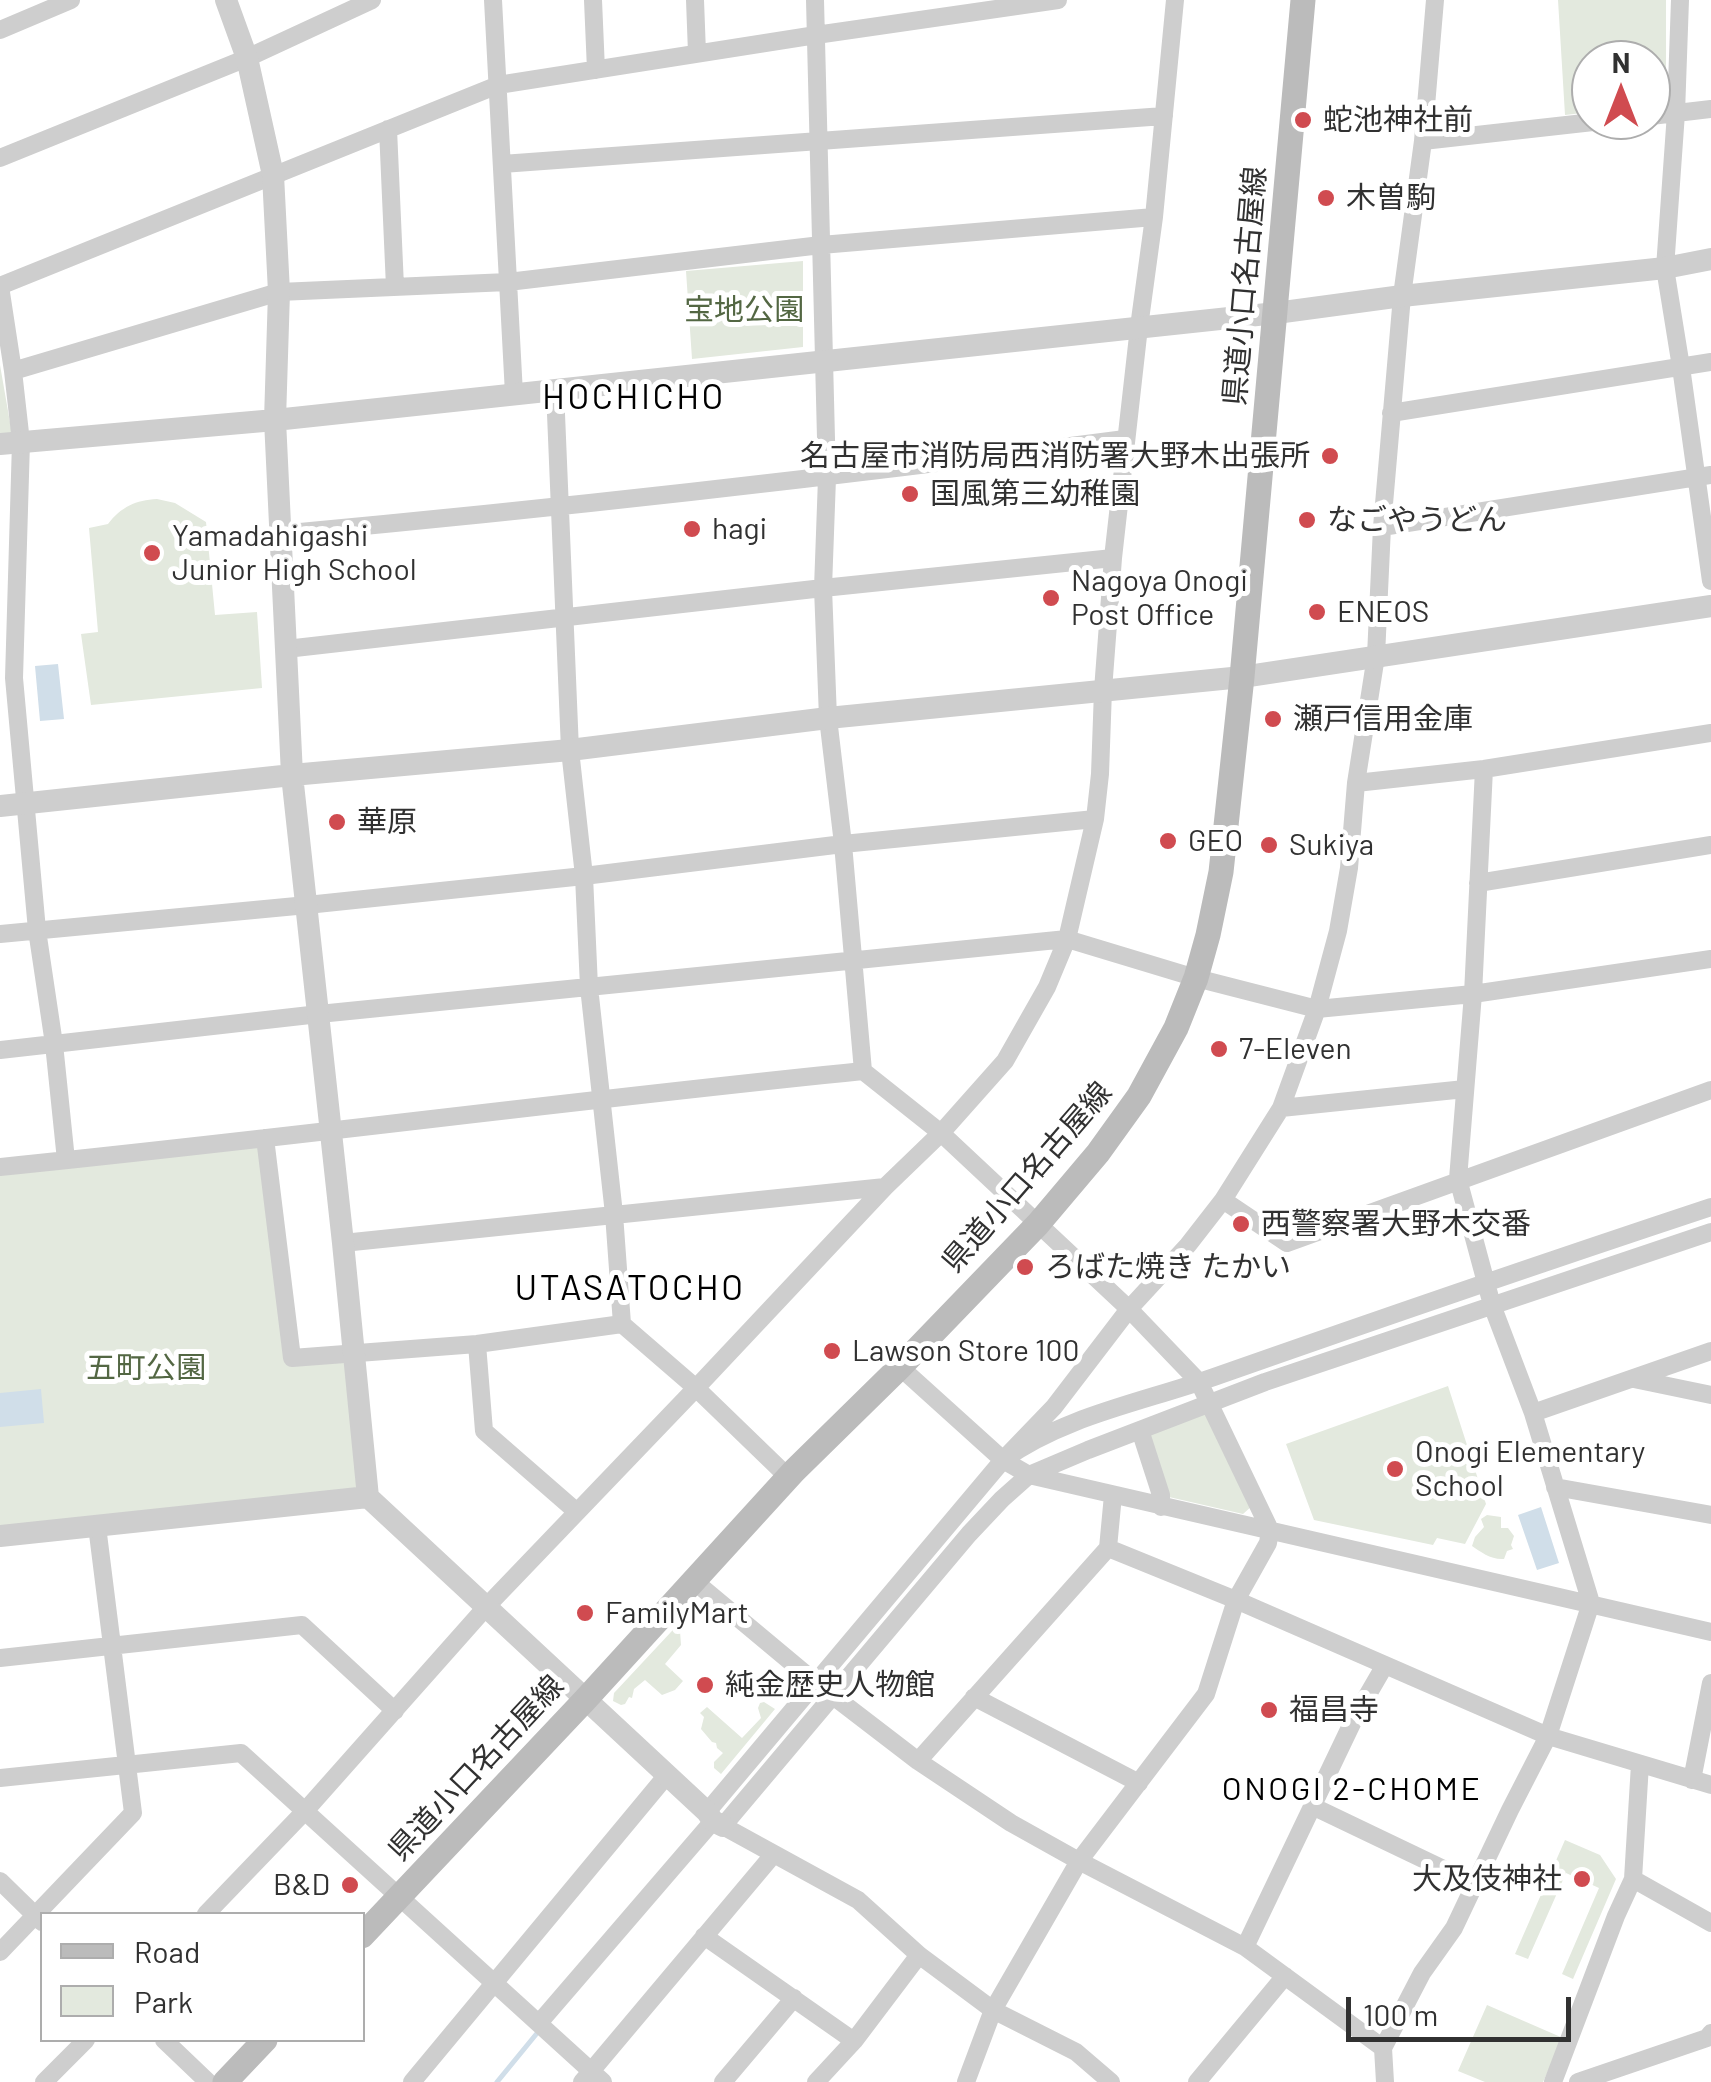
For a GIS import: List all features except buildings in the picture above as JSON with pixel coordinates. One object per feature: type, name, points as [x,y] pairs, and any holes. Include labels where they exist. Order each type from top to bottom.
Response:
[{"type":"main road","name":"県道小口名古屋線","points":[[365,1933],[788,1478],[1038,1224],[1139,1096],[1176,1028],[1196,978],[1221,872],[1303,0]]},
{"type":"main road","points":[[224,2082],[262,2042]]},
{"type":"street","points":[[0,30],[71,0]]},
{"type":"street","points":[[226,0],[247,58],[273,174],[279,292],[275,420],[292,774],[368,1497],[714,1820],[858,1900],[919,1955],[993,2010],[1076,2052],[1111,2082]]},
{"type":"street","points":[[0,158],[247,58],[372,0]]},
{"type":"street","points":[[493,0],[514,394]]},
{"type":"street","points":[[593,0],[596,70]]},
{"type":"street","points":[[695,0],[697,54]]},
{"type":"street","points":[[815,0],[828,478],[823,588],[828,718],[863,1071]]},
{"type":"street","points":[[66,1160],[26,802],[7,679],[14,370],[0,286],[498,86],[1058,0]]},
{"type":"street","points":[[208,1912],[305,1811],[487,1606],[885,1186],[941,1133],[1005,1061],[1046,986],[1066,940],[1095,819],[1113,558],[1154,217],[1175,0]]},
{"type":"street","points":[[714,1820],[815,1682],[1003,1460],[1054,1407],[1129,1310],[1188,1245],[1223,1200],[1281,1108],[1317,1009],[1338,931],[1349,868],[1356,782],[1376,656],[1382,527],[1402,296],[1423,141],[1436,0]]},
{"type":"street","points":[[1680,0],[1665,268],[1704,476],[1711,581]]},
{"type":"street","points":[[1671,114],[1711,109]]},
{"type":"street","points":[[502,164],[1164,116]]},
{"type":"street","points":[[1423,141],[1571,124]]},
{"type":"street","points":[[388,129],[395,287]]},
{"type":"street","points":[[14,370],[279,292],[508,282],[821,245],[1154,217]]},
{"type":"street","points":[[10,443],[275,420],[1276,313],[1665,268],[1711,259]]},
{"type":"street","points":[[1392,413],[1711,362]]},
{"type":"street","points":[[556,390],[570,750],[622,1324],[696,1388],[788,1478]]},
{"type":"street","points":[[279,534],[561,508],[1125,440]]},
{"type":"street","points":[[1382,527],[1704,476]]},
{"type":"street","points":[[286,649],[1113,558]]},
{"type":"street","points":[[0,806],[292,774],[570,750],[828,718],[1242,677],[1711,606]]},
{"type":"street","points":[[1356,782],[1484,769],[1711,733]]},
{"type":"street","points":[[1386,2082],[1383,2048],[1422,1973],[1454,1928],[1548,1736],[1591,1603],[1533,1413],[1492,1305],[1458,1179],[1473,994],[1484,769]]},
{"type":"street","points":[[0,934],[584,876],[843,844],[1095,819]]},
{"type":"street","points":[[1478,883],[1711,845]]},
{"type":"street","points":[[0,1050],[319,1014],[1066,940],[1317,1009],[1473,994],[1711,959]]},
{"type":"street","points":[[0,1167],[863,1071],[941,1133],[1129,1310],[1199,1382],[1270,1530],[1268,1543],[1236,1600],[1206,1694],[1080,1861],[993,2010],[966,2082]]},
{"type":"street","points":[[1281,1108],[1465,1089]]},
{"type":"street","points":[[1223,1200],[1287,1242],[1711,1090]]},
{"type":"street","points":[[264,1138],[292,1358],[476,1344],[622,1324]]},
{"type":"street","points":[[344,1243],[885,1186]]},
{"type":"street","points":[[1003,1460],[1062,1426],[1711,1207]]},
{"type":"street","points":[[539,2022],[714,1820],[833,1696],[969,1534],[1028,1475],[1208,1402],[1711,1232]]},
{"type":"street","points":[[476,1344],[484,1431],[577,1512]]},
{"type":"street","points":[[1533,1413],[1711,1352]]},
{"type":"street","points":[[900,1367],[1003,1460],[1028,1475],[1711,1632]]},
{"type":"street","points":[[1633,1378],[1711,1396]]},
{"type":"street","points":[[1140,1430],[1161,1495],[1161,1507]]},
{"type":"street","points":[[1556,1487],[1711,1515]]},
{"type":"street","points":[[918,1760],[1108,1548],[1113,1495]]},
{"type":"street","points":[[0,1536],[368,1497]]},
{"type":"street","points":[[45,1912],[133,1813],[98,1526]]},
{"type":"street","points":[[1108,1548],[1548,1736],[1711,1784]]},
{"type":"street","points":[[694,1581],[815,1682],[918,1760],[1011,1823],[1246,1947],[1383,2048]]},
{"type":"street","points":[[0,1658],[302,1625],[395,1711]]},
{"type":"street","points":[[1246,1947],[1356,1715],[1385,1665]]},
{"type":"street","points":[[1692,1780],[1711,1683]]},
{"type":"street","points":[[974,1697],[1138,1783]]},
{"type":"street","points":[[0,1778],[241,1753],[539,2022],[592,2078],[773,1855]]},
{"type":"street","points":[[1552,2082],[1633,1879],[1640,1764]]},
{"type":"street","points":[[412,2082],[667,1775]]},
{"type":"street","points":[[1312,1806],[1475,1884]]},
{"type":"street","points":[[1633,1879],[1711,1922]]},
{"type":"street","points":[[0,1881],[39,1919],[0,1952]]},
{"type":"street","points":[[704,1936],[854,2041]]},
{"type":"street","points":[[816,2082],[854,2041],[919,1955]]},
{"type":"street","points":[[1197,2082],[1285,1976]]},
{"type":"street","points":[[723,2082],[794,1998]]},
{"type":"street","points":[[1578,2082],[1707,2038],[1711,2033]]},
{"type":"street","points":[[44,2082],[84,2042]]},
{"type":"street","points":[[166,2042],[208,2082]]},
{"type":"green space","points":[[1558,0],[1666,0],[1666,40],[1571,40],[1571,114],[1565,115]]},
{"type":"green space","name":"宝地公園","points":[[803,261],[803,347],[692,359],[686,271]]},
{"type":"green space","points":[[0,365],[12,434],[0,435]]},
{"type":"green space","points":[[157,499],[175,503],[206,522],[215,615],[257,612],[262,688],[91,705],[81,634],[98,632],[89,528],[108,524],[130,506]]},
{"type":"green space","name":"五町公園","points":[[261,1143],[290,1362],[347,1362],[361,1480],[351,1494],[0,1530],[0,1171]]},
{"type":"green space","points":[[1448,1386],[1486,1504],[1465,1544],[1437,1538],[1433,1545],[1314,1520],[1286,1444]]},
{"type":"green space","points":[[1208,1408],[1252,1506],[1243,1514],[1169,1497],[1146,1433]]},
{"type":"green space","points":[[1487,1515],[1501,1517],[1501,1528],[1508,1528],[1514,1536],[1513,1549],[1507,1551],[1504,1559],[1491,1557],[1472,1546],[1484,1527],[1481,1519]]},
{"type":"green space","points":[[699,1602],[715,1617],[710,1623],[697,1614],[680,1631],[681,1645],[665,1664],[683,1681],[675,1690],[662,1695],[645,1680],[625,1704],[613,1701],[614,1693]]},
{"type":"green space","points":[[764,1702],[775,1709],[721,1774],[714,1768],[714,1762],[723,1753],[701,1729],[704,1717],[700,1713],[707,1707],[742,1738],[761,1718],[758,1708]]},
{"type":"green space","points":[[1565,1840],[1600,1855],[1616,1879],[1573,1979],[1562,1974],[1599,1888],[1566,1873],[1528,1959],[1515,1954]]},
{"type":"green space","points":[[1487,2005],[1563,2038],[1543,2082],[1485,2082],[1458,2071]]},
{"type":"shaded area","points":[[58,664],[64,719],[40,721],[35,666]]},
{"type":"shaded area","points":[[41,1389],[44,1423],[0,1427],[0,1393]]},
{"type":"shaded area","points":[[1541,1507],[1559,1563],[1537,1570],[1518,1515]]},
{"type":"waterway","points":[[497,2082],[538,2032]]},
{"type":"place","name":"蛇池神社前","points":[[1303,120]]},
{"type":"place","name":"木曽駒","points":[[1326,198]]},
{"type":"place","name":"名古屋市消防局西消防署大野木出張所","points":[[1330,456]]},
{"type":"place","name":"国風第三幼稚園","points":[[910,494]]},
{"type":"place","name":"なごやうどん","points":[[1307,520]]},
{"type":"place","name":"hagi","points":[[692,529]]},
{"type":"place","name":"Yamadahigashi Junior High School","points":[[152,553]]},
{"type":"place","name":"Nagoya Onogi Post Office","points":[[1051,598]]},
{"type":"place","name":"ENEOS","points":[[1317,612]]},
{"type":"place","name":"瀬戸信用金庫","points":[[1273,719]]},
{"type":"place","name":"華原","points":[[337,822]]},
{"type":"place","name":"GEO","points":[[1168,841]]},
{"type":"place","name":"Sukiya","points":[[1269,845]]},
{"type":"place","name":"7-Eleven","points":[[1219,1049]]},
{"type":"place","name":"西警察署大野木交番","points":[[1241,1224]]},
{"type":"place","name":"ろばた焼き たかい","points":[[1025,1267]]},
{"type":"place","name":"Lawson Store 100","points":[[832,1351]]},
{"type":"place","name":"Onogi Elementary School","points":[[1395,1469]]},
{"type":"place","name":"FamilyMart","points":[[585,1613]]},
{"type":"place","name":"純金歴史人物館","points":[[705,1685]]},
{"type":"place","name":"福昌寺","points":[[1269,1710]]},
{"type":"place","name":"大及伎神社","points":[[1582,1879]]},
{"type":"place","name":"B&D","points":[[350,1885]]},
{"type":"district","name":"HOCHICHO","points":[[634,397]]},
{"type":"district","name":"UTASATOCHO","points":[[630,1288]]},
{"type":"district","name":"ONOGI 2-CHOME","points":[[1352,1789]]}]
